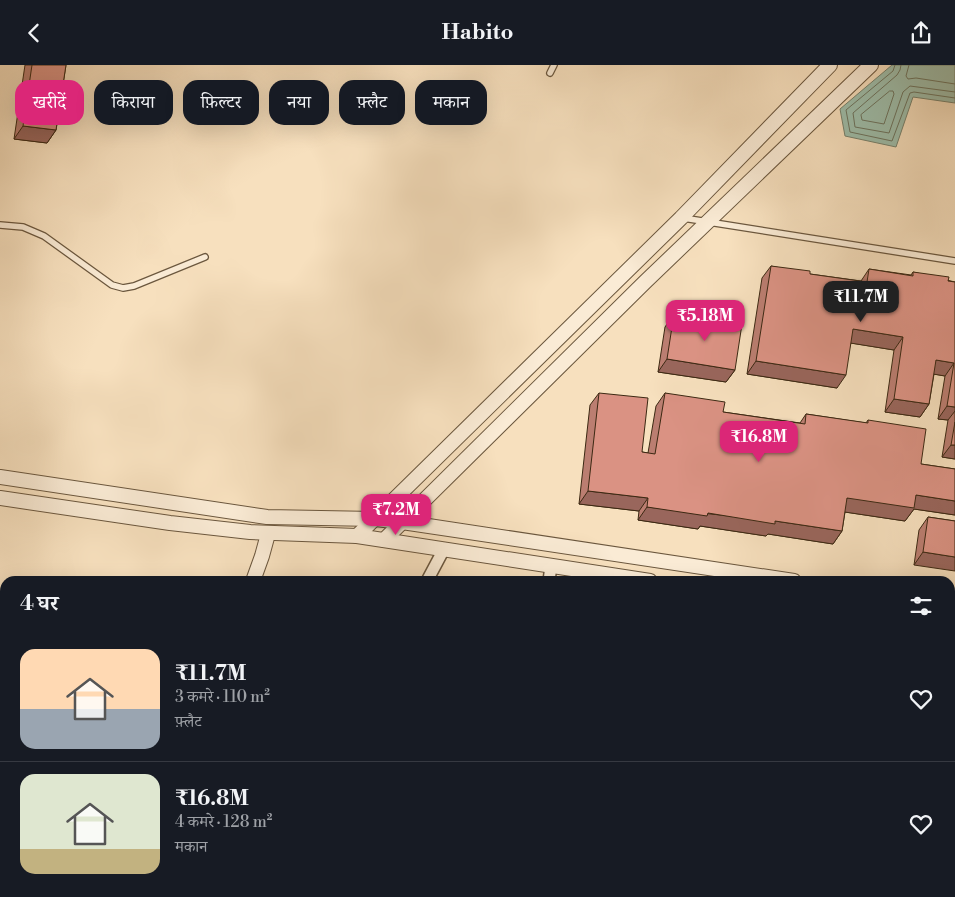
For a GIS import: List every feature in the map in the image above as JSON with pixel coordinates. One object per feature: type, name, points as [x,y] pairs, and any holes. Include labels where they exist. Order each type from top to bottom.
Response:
[{"type":"street","points":[[357,536],[681,218],[830,65]]},
{"type":"street","points":[[384,540],[644,282],[871,65]]},
{"type":"street","points":[[0,477],[268,517],[375,519],[402,522],[761,576]]},
{"type":"street","points":[[0,498],[170,523],[268,534],[357,536],[617,576]]},
{"type":"street","points":[[255,576],[268,534]]},
{"type":"street","points":[[430,576],[444,549]]},
{"type":"street","points":[[550,576],[551,566]]},
{"type":"lane","points":[[550,73],[554,65]]},
{"type":"lane","points":[[681,218],[955,261]]},
{"type":"lane","points":[[0,225],[23,227],[44,236],[101,279],[123,288],[134,286],[205,257]]},
{"type":"water","points":[[892,65],[955,65],[955,103],[913,97],[896,147],[845,136],[840,109]]},
{"type":"building","points":[[32,65],[66,65],[64,80],[30,80]]},
{"type":"building","points":[[23,125],[57,125],[56,130]]},
{"type":"building","points":[[771,266],[867,282],[869,269],[913,276],[913,272],[949,277],[948,281],[955,282],[955,407],[947,406],[954,363],[936,360],[929,404],[894,399],[903,337],[853,329],[846,375],[756,361]]},
{"type":"building","points":[[674,314],[742,324],[735,370],[667,359]]},
{"type":"building","points":[[599,393],[648,398],[642,452],[655,454],[665,393],[725,402],[723,412],[805,424],[806,414],[868,423],[868,420],[926,429],[921,464],[955,469],[955,501],[916,495],[914,508],[847,498],[842,531],[775,521],[775,524],[708,513],[707,516],[647,507],[648,498],[588,491]]},
{"type":"building","points":[[955,422],[955,445],[951,445]]},
{"type":"building","points":[[928,517],[955,521],[955,557],[923,552]]}]
